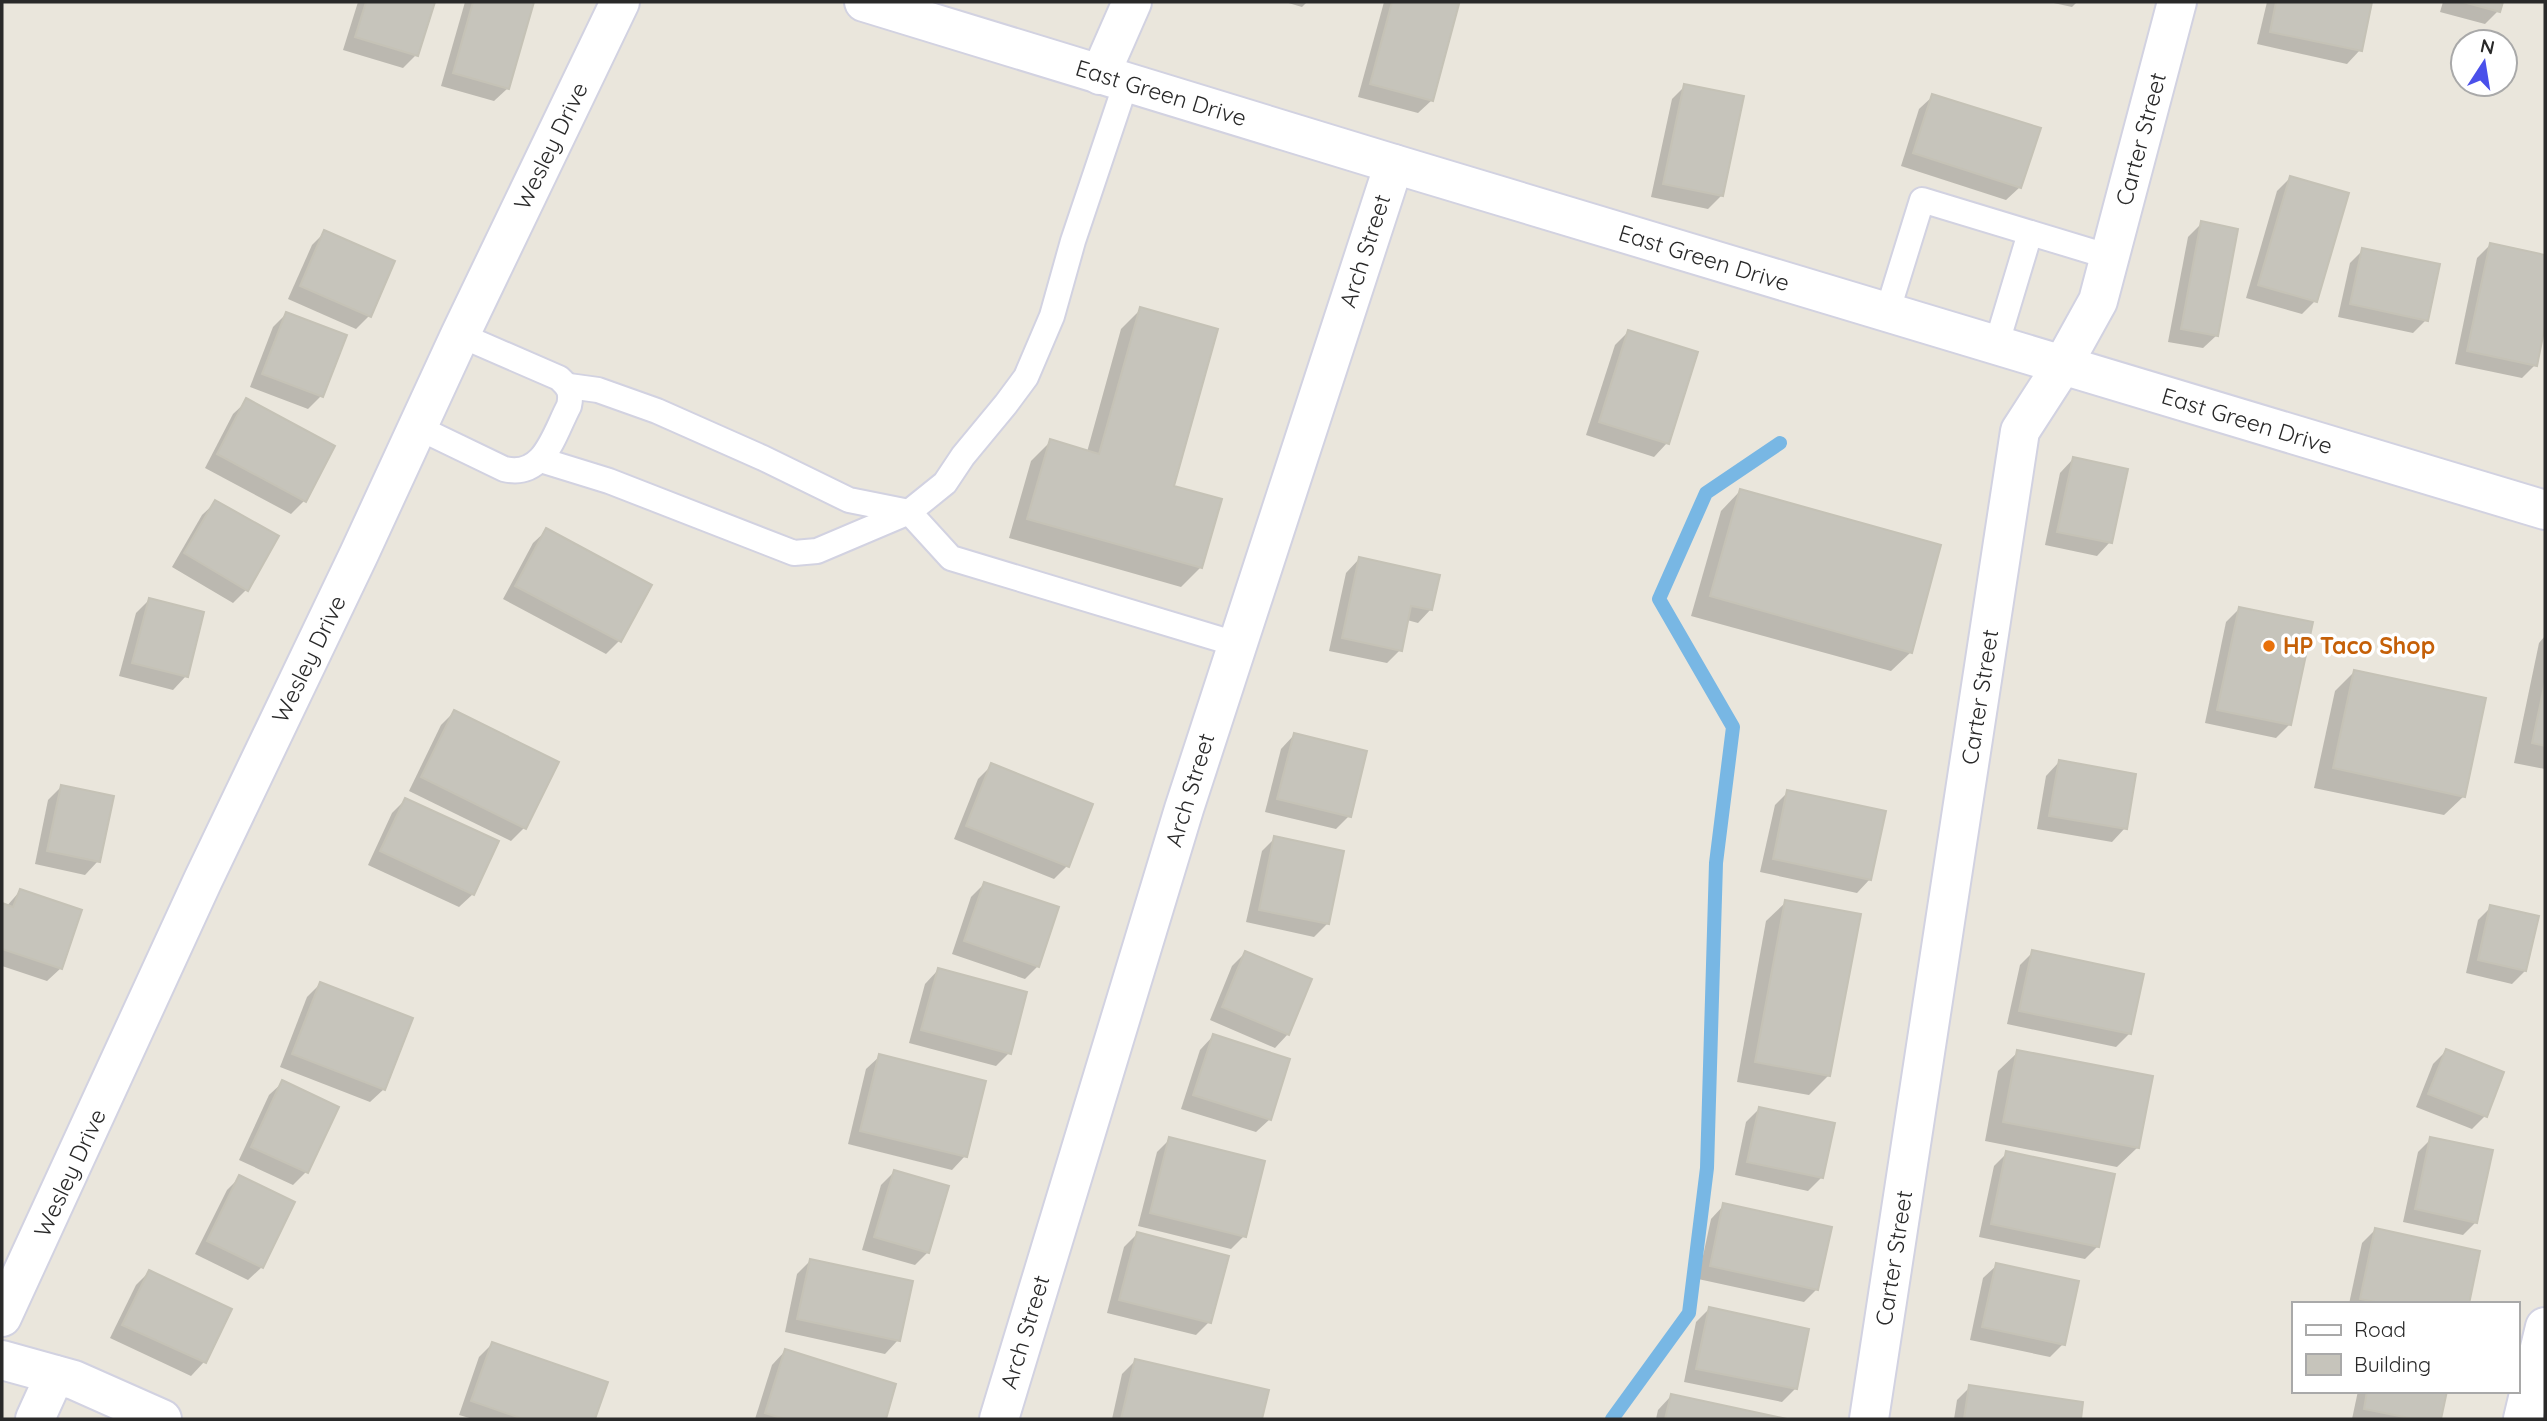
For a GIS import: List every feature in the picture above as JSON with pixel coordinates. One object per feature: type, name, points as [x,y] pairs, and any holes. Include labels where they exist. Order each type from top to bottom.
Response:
[{"type":"street","name":"Wesley Drive","points":[[2,1317],[203,880],[620,2]]},
{"type":"street","name":"East Green Drive","points":[[863,2],[2545,510]]},
{"type":"street","points":[[1113,79],[1132,2]]},
{"type":"street","name":"Carter Street","points":[[1869,1419],[2020,431],[2063,366],[2098,301],[2177,2]]},
{"type":"street","name":"Arch Street","points":[[999,1419],[1236,644],[1394,164]]},
{"type":"street","points":[[2523,1419],[2545,1328]]},
{"type":"street","points":[[2,1360],[74,1380],[162,1419]]},
{"type":"street","points":[[35,1419],[55,1375]]},
{"type":"lane","points":[[541,460],[608,481],[794,553],[817,551],[909,512],[945,483],[1026,377],[1052,316],[1113,79]]},
{"type":"lane","points":[[1887,313],[1922,200],[2110,257]]},
{"type":"lane","points":[[1996,346],[2030,233]]},
{"type":"lane","points":[[460,335],[559,378],[569,386],[598,390],[657,411],[849,500],[909,512],[951,558],[1236,644]]},
{"type":"lane","points":[[417,427],[504,469],[517,472],[529,469],[541,460],[569,406],[569,386]]},
{"type":"building","points":[[366,2],[435,2],[418,56],[355,37]]},
{"type":"building","points":[[473,2],[534,2],[509,89],[453,73]]},
{"type":"building","points":[[1392,2],[1459,4],[1433,101],[1370,84]]},
{"type":"building","points":[[2276,2],[2372,2],[2362,51],[2270,32]]},
{"type":"building","points":[[2463,2],[2503,2],[2500,12]]},
{"type":"building","points":[[1684,84],[1744,96],[1723,196],[1663,184]]},
{"type":"building","points":[[1932,94],[2041,128],[2021,188],[1913,153]]},
{"type":"building","points":[[2290,176],[2349,193],[2317,302],[2258,285]]},
{"type":"building","points":[[2201,221],[2238,229],[2218,336],[2181,329]]},
{"type":"building","points":[[324,230],[395,261],[371,317],[300,286]]},
{"type":"building","points":[[2490,243],[2545,255],[2545,326],[2537,366],[2467,351]]},
{"type":"building","points":[[2362,248],[2440,264],[2428,321],[2350,304]]},
{"type":"building","points":[[1140,307],[1218,329],[1174,486],[1222,499],[1202,568],[1027,519],[1050,439],[1099,454]]},
{"type":"building","points":[[286,312],[347,335],[323,397],[262,374]]},
{"type":"building","points":[[1628,330],[1698,352],[1669,444],[1599,422]]},
{"type":"building","points":[[246,398],[335,446],[306,502],[217,454]]},
{"type":"building","points":[[2073,457],[2128,469],[2112,543],[2057,532]]},
{"type":"building","points":[[1740,489],[1941,545],[1912,653],[1710,596]]},
{"type":"building","points":[[215,500],[279,536],[248,591],[184,553]]},
{"type":"building","points":[[546,528],[652,585],[621,642],[515,586]]},
{"type":"building","points":[[1359,557],[1440,575],[1432,610],[1411,606],[1402,651],[1342,638]]},
{"type":"building","points":[[149,598],[204,612],[188,677],[132,663]]},
{"type":"building","points":[[2239,607],[2313,622],[2291,725],[2217,710]]},
{"type":"building","points":[[2354,670],[2486,698],[2465,797],[2333,768]]},
{"type":"building","points":[[2545,682],[2545,746],[2532,743]]},
{"type":"building","points":[[454,710],[559,762],[526,829],[421,777]]},
{"type":"building","points":[[1294,733],[1367,751],[1351,817],[1277,799]]},
{"type":"building","points":[[2059,760],[2136,774],[2127,829],[2049,816]]},
{"type":"building","points":[[991,763],[1093,804],[1069,867],[966,826]]},
{"type":"building","points":[[61,785],[114,796],[100,862],[47,851]]},
{"type":"building","points":[[1787,790],[1886,811],[1871,880],[1773,859]]},
{"type":"building","points":[[405,798],[499,841],[474,895],[380,851]]},
{"type":"building","points":[[1274,836],[1344,851],[1329,924],[1259,910]]},
{"type":"building","points":[[984,882],[1059,907],[1039,967],[964,941]]},
{"type":"building","points":[[20,889],[82,910],[62,969],[2,949],[2,903],[13,907]]},
{"type":"building","points":[[1785,900],[1861,914],[1830,1076],[1755,1062]]},
{"type":"building","points":[[2490,905],[2539,916],[2526,971],[2478,960]]},
{"type":"building","points":[[2032,950],[2144,974],[2131,1034],[2019,1011]]},
{"type":"building","points":[[1245,951],[1312,979],[1289,1035],[1222,1007]]},
{"type":"building","points":[[938,968],[1027,992],[1011,1054],[921,1030]]},
{"type":"building","points":[[320,982],[413,1018],[385,1090],[292,1054]]},
{"type":"building","points":[[1213,1034],[1290,1059],[1271,1120],[1193,1095]]},
{"type":"building","points":[[2446,1049],[2504,1072],[2487,1117],[2428,1094]]},
{"type":"building","points":[[2017,1050],[2153,1076],[2139,1148],[2003,1122]]},
{"type":"building","points":[[879,1054],[986,1081],[967,1157],[860,1131]]},
{"type":"building","points":[[282,1080],[339,1107],[308,1173],[251,1147]]},
{"type":"building","points":[[1759,1107],[1835,1123],[1823,1178],[1747,1162]]},
{"type":"building","points":[[1169,1137],[1265,1161],[1246,1237],[1150,1213]]},
{"type":"building","points":[[2430,1137],[2493,1150],[2477,1223],[2415,1209]]},
{"type":"building","points":[[2006,1151],[2115,1174],[2099,1247],[1991,1224]]},
{"type":"building","points":[[894,1170],[949,1186],[929,1253],[874,1237]]},
{"type":"building","points":[[239,1175],[295,1202],[263,1268],[207,1241]]},
{"type":"building","points":[[1723,1203],[1832,1227],[1818,1290],[1710,1266]]},
{"type":"building","points":[[2375,1228],[2480,1251],[2469,1302],[2375,1302],[2360,1299]]},
{"type":"building","points":[[1137,1232],[1229,1256],[1211,1323],[1119,1300]]},
{"type":"building","points":[[810,1259],[913,1281],[900,1341],[797,1319]]},
{"type":"building","points":[[1996,1263],[2079,1281],[2065,1345],[1982,1327]]},
{"type":"building","points":[[149,1270],[232,1309],[206,1363],[122,1325]]},
{"type":"building","points":[[1709,1307],[1809,1329],[1797,1389],[1696,1369]]},
{"type":"building","points":[[492,1342],[608,1382],[595,1419],[523,1419],[471,1401]]},
{"type":"building","points":[[785,1349],[896,1384],[886,1419],[784,1419],[765,1413]]},
{"type":"building","points":[[1135,1359],[1269,1390],[1262,1419],[1121,1419]]},
{"type":"building","points":[[1969,1385],[2083,1402],[2081,1419],[1964,1419]]},
{"type":"building","points":[[2367,1393],[2447,1393],[2441,1419],[2414,1419],[2364,1409]]},
{"type":"building","points":[[1671,1394],[1787,1419],[1665,1419]]},
{"type":"waterway","points":[[1612,1419],[1689,1313],[1707,1168],[1716,863],[1733,727],[1659,599],[1706,493],[1780,443]]},
{"type":"place","name":"HP Taco Shop","points":[[2269,646]]}]
